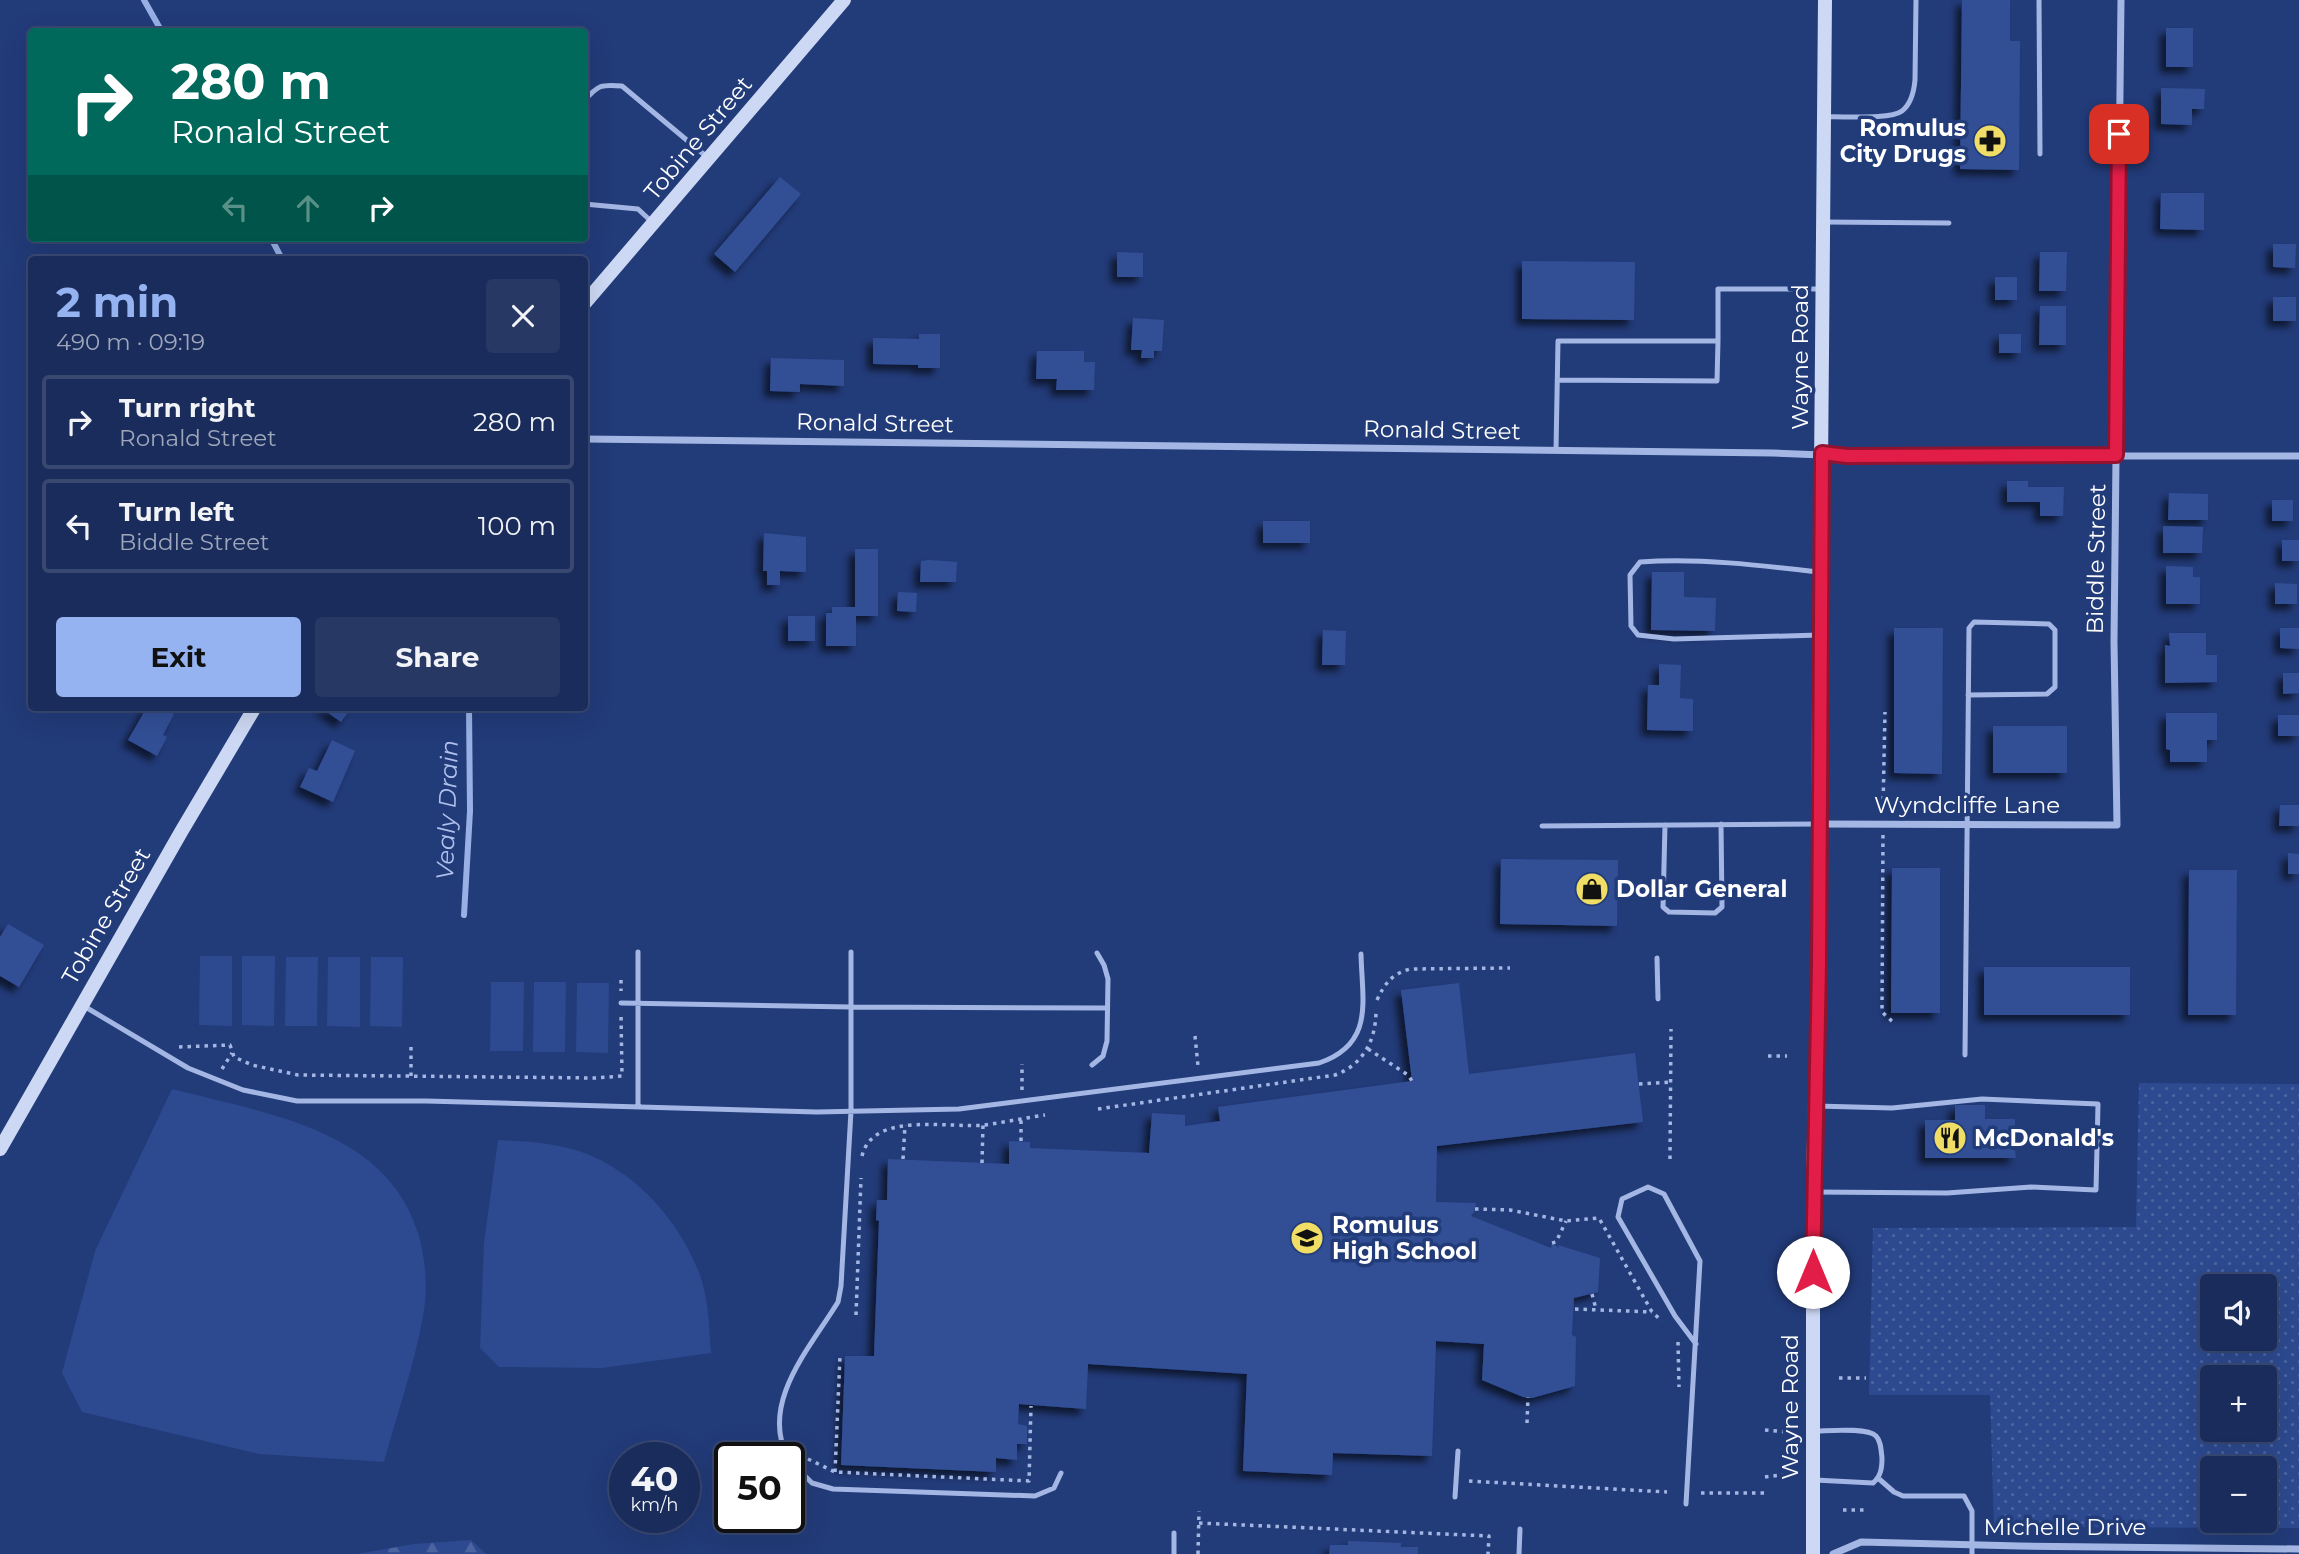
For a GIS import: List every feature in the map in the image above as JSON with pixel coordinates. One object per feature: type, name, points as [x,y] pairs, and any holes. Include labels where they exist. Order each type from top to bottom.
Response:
[{"type":"main road","name":"Tobine Street","points":[[588,299],[844,0]]},
{"type":"main road","name":"Wayne Road","points":[[1812,1554],[1825,0]]},
{"type":"main road","name":"Tobine Street","points":[[0,1149],[253,711]]},
{"type":"street","name":"Biddle Street","points":[[2117,825],[2114,642],[2121,0]]},
{"type":"street","name":"Ronald Street","points":[[588,439],[1822,453],[1847,456],[2299,456]]},
{"type":"street","name":"Wyndcliffe Lane","points":[[1818,824],[2117,825]]},
{"type":"street","name":"Michelle Drive","points":[[1833,1554],[1861,1542],[1972,1550],[2299,1549]]},
{"type":"lane","points":[[1825,117],[1893,116],[1903,111],[1913,92],[1915,80],[1916,0]]},
{"type":"lane","points":[[2039,0],[2040,154]]},
{"type":"lane","points":[[588,97],[597,87],[607,84],[622,86],[710,159]]},
{"type":"lane","points":[[588,204],[638,209],[654,224]]},
{"type":"lane","points":[[1824,222],[1949,223]]},
{"type":"lane","points":[[1557,380],[1717,381],[1718,289],[1823,289]]},
{"type":"lane","points":[[1556,450],[1558,341],[1717,341]]},
{"type":"lane","points":[[1820,635],[1674,639],[1638,635],[1631,626],[1630,575],[1640,562],[1671,560],[1821,572]]},
{"type":"lane","points":[[1965,1055],[1966,824],[1969,628],[1974,622],[2049,624],[2055,630],[2055,687],[2047,694],[1968,695]]},
{"type":"lane","points":[[1665,825],[1663,907],[1669,912],[1715,913],[1722,908],[1721,824]]},
{"type":"lane","points":[[1542,827],[1818,824]]},
{"type":"lane","points":[[638,951],[638,1107]]},
{"type":"lane","points":[[782,1442],[779,1433],[779,1410],[785,1389],[838,1302],[840,1294],[851,1111],[851,952]]},
{"type":"lane","points":[[1092,1065],[1103,1056],[1107,1041],[1108,979],[1097,953]]},
{"type":"lane","points":[[82,1004],[188,1068],[243,1090],[297,1101],[426,1101],[851,1111],[959,1109],[1319,1063],[1335,1057],[1351,1044],[1361,1027],[1361,954]]},
{"type":"lane","points":[[1657,958],[1658,999]]},
{"type":"lane","points":[[621,1003],[851,1007],[1107,1007]]},
{"type":"lane","points":[[1813,1192],[1947,1192],[2031,1187],[2096,1190],[2098,1104],[1982,1099],[1892,1108],[1815,1106]]},
{"type":"lane","points":[[1686,1504],[1696,1344],[1700,1261],[1664,1194],[1648,1187],[1622,1199],[1618,1217],[1675,1316],[1696,1344]]},
{"type":"lane","points":[[1812,1430],[1865,1431],[1874,1434],[1880,1444],[1882,1459],[1881,1472],[1873,1483],[1812,1480]]},
{"type":"lane","points":[[1455,1497],[1458,1451]]},
{"type":"lane","points":[[805,1477],[811,1483],[833,1489],[1035,1496],[1054,1488],[1061,1473]]},
{"type":"lane","points":[[1878,1478],[1903,1496],[1964,1496],[1972,1511],[1972,1550]]},
{"type":"lane","points":[[1519,1554],[1520,1530]]},
{"type":"lane","points":[[1174,1533],[1174,1554]]},
{"type":"path","points":[[1883,808],[1885,712]]},
{"type":"path","points":[[1883,833],[1882,1012],[1895,1024]]},
{"type":"path","points":[[1098,1109],[1335,1075],[1349,1070],[1368,1049],[1376,1027],[1377,999],[1387,980],[1397,973],[1410,969],[1510,968]]},
{"type":"path","points":[[179,1047],[230,1045],[234,1057],[252,1065],[298,1075],[622,1076],[621,979]]},
{"type":"path","points":[[1670,1159],[1671,1029]]},
{"type":"path","points":[[1195,1036],[1198,1066]]},
{"type":"path","points":[[169,1041],[190,1053]]},
{"type":"path","points":[[411,1047],[411,1076]]},
{"type":"path","points":[[1368,1049],[1408,1075],[1412,1081]]},
{"type":"path","points":[[211,1065],[221,1071],[233,1053]]},
{"type":"path","points":[[1768,1056],[1787,1056]]},
{"type":"path","points":[[1021,1090],[1022,1064]]},
{"type":"path","points":[[1639,1084],[1671,1082]]},
{"type":"path","points":[[1021,1112],[1021,1141]]},
{"type":"path","points":[[862,1158],[865,1146],[880,1133],[905,1125],[983,1125],[1045,1115]]},
{"type":"path","points":[[903,1159],[905,1125]]},
{"type":"path","points":[[982,1163],[983,1125]]},
{"type":"path","points":[[856,1315],[862,1171]]},
{"type":"path","points":[[1475,1209],[1510,1210],[1566,1221],[1598,1218],[1653,1312],[1670,1328]]},
{"type":"path","points":[[1552,1243],[1556,1242],[1566,1221]]},
{"type":"path","points":[[1592,1294],[1596,1310]]},
{"type":"path","points":[[1575,1309],[1653,1312]]},
{"type":"path","points":[[1678,1336],[1679,1390]]},
{"type":"path","points":[[835,1472],[840,1356]]},
{"type":"path","points":[[1839,1378],[1866,1378]]},
{"type":"path","points":[[1527,1423],[1528,1396]]},
{"type":"path","points":[[808,1459],[835,1472],[1029,1481],[1031,1406]]},
{"type":"path","points":[[1765,1430],[1788,1432]]},
{"type":"path","points":[[1765,1477],[1789,1474]]},
{"type":"path","points":[[1469,1481],[1667,1492]]},
{"type":"path","points":[[1701,1493],[1768,1493]]},
{"type":"path","points":[[1843,1510],[1864,1510]]},
{"type":"path","points":[[1199,1511],[1199,1554]]},
{"type":"path","points":[[1199,1523],[1489,1536],[1488,1554]]},
{"type":"green space","points":[[200,956],[232,956],[232,1026],[199,1025]]},
{"type":"green space","points":[[242,956],[275,956],[274,1026],[242,1025]]},
{"type":"green space","points":[[286,957],[318,957],[317,1026],[285,1026]]},
{"type":"green space","points":[[328,957],[360,957],[360,1027],[327,1026]]},
{"type":"green space","points":[[371,957],[403,957],[402,1027],[370,1026]]},
{"type":"green space","points":[[491,982],[524,982],[523,1051],[490,1051]]},
{"type":"green space","points":[[534,982],[566,982],[565,1052],[533,1052]]},
{"type":"green space","points":[[577,983],[609,983],[608,1053],[576,1052]]},
{"type":"green space","points":[[2139,1083],[2299,1084],[2299,1528],[2277,1528],[2277,1456],[2200,1456],[2200,1528],[1994,1527],[1990,1395],[1869,1395],[1873,1228],[2136,1227]]},
{"type":"green space","points":[[172,1089],[281,1117],[317,1131],[350,1148],[379,1170],[402,1198],[421,1243],[425,1296],[415,1354],[384,1462],[259,1454],[82,1412],[62,1373],[95,1251]]},
{"type":"green space","points":[[498,1140],[547,1144],[586,1154],[629,1178],[648,1195],[680,1234],[701,1278],[707,1306],[711,1353],[602,1368],[499,1367],[480,1348],[484,1243]]},
{"type":"green space","points":[[471,1540],[486,1554],[357,1554],[414,1544]]},
{"type":"building","points":[[1962,0],[2010,0],[2010,41],[2020,41],[2019,170],[1960,169]]},
{"type":"building","points":[[2166,28],[2193,28],[2193,67],[2166,67]]},
{"type":"building","points":[[2161,88],[2205,89],[2204,109],[2192,109],[2192,125],[2161,124]]},
{"type":"building","points":[[780,177],[801,194],[735,272],[714,254]]},
{"type":"building","points":[[2161,193],[2204,193],[2204,230],[2160,229]]},
{"type":"building","points":[[2273,244],[2296,244],[2295,268],[2273,267]]},
{"type":"building","points":[[1117,252],[1143,253],[1143,277],[1117,277]]},
{"type":"building","points":[[2040,252],[2067,252],[2066,291],[2039,291]]},
{"type":"building","points":[[1522,261],[1635,262],[1634,320],[1522,319]]},
{"type":"building","points":[[1995,277],[2017,277],[2017,300],[1995,300]]},
{"type":"building","points":[[2273,297],[2296,297],[2296,321],[2273,321]]},
{"type":"building","points":[[2040,306],[2066,306],[2066,345],[2039,345]]},
{"type":"building","points":[[1133,318],[1164,320],[1162,351],[1154,351],[1154,358],[1141,358],[1142,350],[1131,350]]},
{"type":"building","points":[[919,334],[940,334],[940,368],[873,364],[873,338],[919,339]]},
{"type":"building","points":[[1999,334],[2021,334],[2021,353],[1999,353]]},
{"type":"building","points":[[1037,351],[1084,351],[1084,362],[1095,362],[1094,390],[1056,390],[1057,379],[1036,379]]},
{"type":"building","points":[[771,358],[844,360],[844,386],[800,384],[800,392],[770,391]]},
{"type":"building","points":[[2007,481],[2028,481],[2028,487],[2064,487],[2063,516],[2040,516],[2040,502],[2007,502]]},
{"type":"building","points":[[2169,493],[2208,494],[2208,520],[2168,520]]},
{"type":"building","points":[[2272,500],[2293,500],[2293,521],[2272,521]]},
{"type":"building","points":[[1263,521],[1310,521],[1310,543],[1263,543]]},
{"type":"building","points":[[2163,526],[2203,527],[2202,553],[2163,553]]},
{"type":"building","points":[[764,533],[806,537],[806,572],[780,571],[780,585],[767,585],[767,571],[763,571]]},
{"type":"building","points":[[2282,540],[2299,540],[2299,561],[2282,561]]},
{"type":"building","points":[[855,549],[878,549],[878,616],[856,616],[856,646],[826,646],[826,613],[832,613],[832,607],[855,607]]},
{"type":"building","points":[[921,561],[957,562],[956,582],[920,582]]},
{"type":"building","points":[[2166,566],[2193,567],[2193,577],[2200,577],[2200,604],[2166,604]]},
{"type":"building","points":[[1652,572],[1684,572],[1684,597],[1716,598],[1715,631],[1651,630]]},
{"type":"building","points":[[2275,583],[2297,584],[2297,604],[2275,604]]},
{"type":"building","points":[[898,592],[917,593],[916,612],[897,611]]},
{"type":"building","points":[[788,616],[815,616],[815,641],[788,641]]},
{"type":"building","points":[[1894,628],[1943,628],[1942,774],[1894,773]]},
{"type":"building","points":[[2280,628],[2299,628],[2299,649],[2280,648]]},
{"type":"building","points":[[1323,630],[1346,631],[1345,665],[1322,665]]},
{"type":"building","points":[[2169,633],[2206,633],[2206,655],[2217,655],[2217,682],[2165,683],[2165,645],[2170,646]]},
{"type":"building","points":[[1659,664],[1681,665],[1680,698],[1693,699],[1693,731],[1647,730],[1648,685],[1659,685]]},
{"type":"building","points":[[2283,673],[2299,673],[2299,693],[2283,694]]},
{"type":"building","points":[[145,711],[168,711],[174,714],[163,735],[167,737],[157,756],[128,740]]},
{"type":"building","points":[[326,711],[349,711],[341,722]]},
{"type":"building","points":[[2166,713],[2217,713],[2217,740],[2207,740],[2207,762],[2170,762],[2170,750],[2166,749]]},
{"type":"building","points":[[2278,715],[2299,715],[2299,736],[2278,736]]},
{"type":"building","points":[[1993,726],[2067,726],[2067,773],[1993,773]]},
{"type":"building","points":[[332,740],[355,751],[333,802],[300,787],[309,768],[317,771]]},
{"type":"building","points":[[2280,805],[2299,805],[2299,826],[2279,826]]},
{"type":"building","points":[[2288,853],[2299,854],[2299,874],[2288,874]]},
{"type":"building","points":[[1501,859],[1618,860],[1617,926],[1500,924]]},
{"type":"building","points":[[1892,868],[1940,868],[1940,1013],[1891,1013]]},
{"type":"building","points":[[2189,870],[2237,870],[2236,1015],[2188,1015]]},
{"type":"building","points":[[8,924],[44,945],[19,987],[0,976],[0,937]]},
{"type":"building","points":[[1984,967],[2130,967],[2130,1015],[1984,1015]]},
{"type":"building","points":[[1459,983],[1469,1074],[1635,1053],[1643,1122],[1437,1146],[1436,1202],[1476,1203],[1471,1216],[1551,1248],[1552,1243],[1559,1248],[1558,1245],[1600,1258],[1598,1292],[1574,1298],[1572,1335],[1576,1337],[1575,1386],[1532,1398],[1523,1397],[1482,1380],[1484,1344],[1436,1341],[1432,1456],[1333,1453],[1332,1475],[1243,1471],[1247,1374],[1088,1364],[1086,1409],[1019,1404],[1018,1424],[1027,1426],[1027,1444],[1017,1444],[1017,1460],[996,1458],[996,1472],[841,1465],[845,1356],[874,1356],[879,1221],[876,1220],[877,1200],[887,1200],[888,1159],[1009,1164],[1009,1141],[1030,1142],[1030,1148],[1149,1153],[1152,1113],[1185,1115],[1185,1126],[1220,1121],[1218,1107],[1412,1081],[1401,990]]},
{"type":"building","points":[[1955,1105],[1985,1105],[1985,1119],[2015,1119],[2015,1127],[2011,1127],[2012,1150],[2015,1150],[2016,1158],[1925,1158],[1925,1120],[1955,1120]]},
{"type":"building","points":[[1348,1541],[1401,1543],[1401,1547],[1418,1547],[1418,1554],[1329,1554],[1330,1545],[1348,1545]]},
{"type":"waterway","name":"Vealy Drain","points":[[144,0],[160,28]]},
{"type":"waterway","name":"Vealy Drain","points":[[273,242],[280,256]]},
{"type":"waterway","name":"Vealy Drain","points":[[464,915],[470,811],[469,711]]},
{"type":"place","name":"Romulus City Drugs","points":[[1990,141]]},
{"type":"place","name":"Dollar General","points":[[1592,889]]},
{"type":"place","name":"McDonald's","points":[[1950,1138]]},
{"type":"place","name":"Romulus High School","points":[[1307,1238]]},
{"type":"route","points":[[1813,1272],[1819,965],[1822,453],[1847,456],[2116,455],[2119,134]]}]
